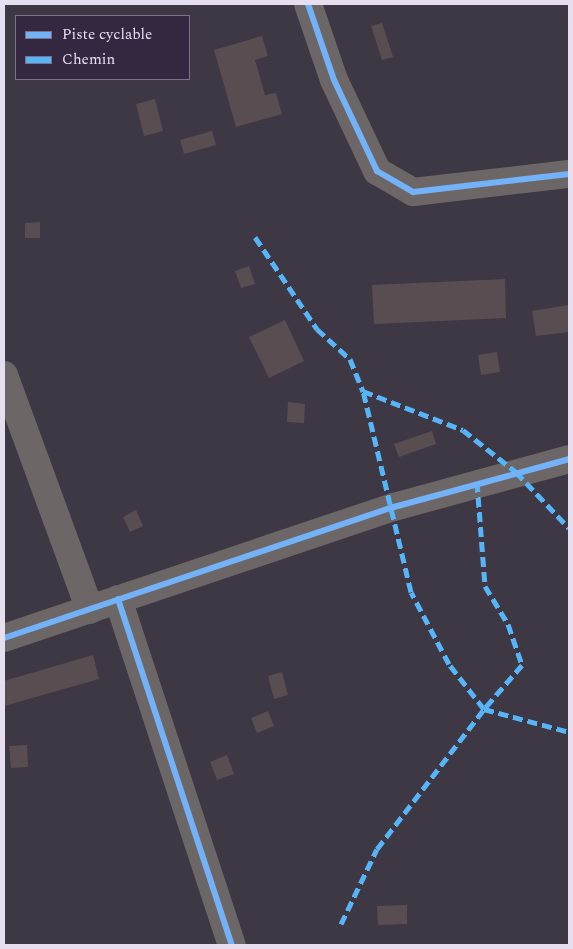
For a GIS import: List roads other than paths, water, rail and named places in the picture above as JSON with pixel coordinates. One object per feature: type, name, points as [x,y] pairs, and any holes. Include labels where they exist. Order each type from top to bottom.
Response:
[{"type":"street","points":[[308,4],[334,80],[377,171],[413,192],[569,174]]},
{"type":"street","points":[[4,375],[90,610]]},
{"type":"street","points":[[4,638],[394,507],[569,459]]},
{"type":"street","points":[[118,599],[232,945]]}]
